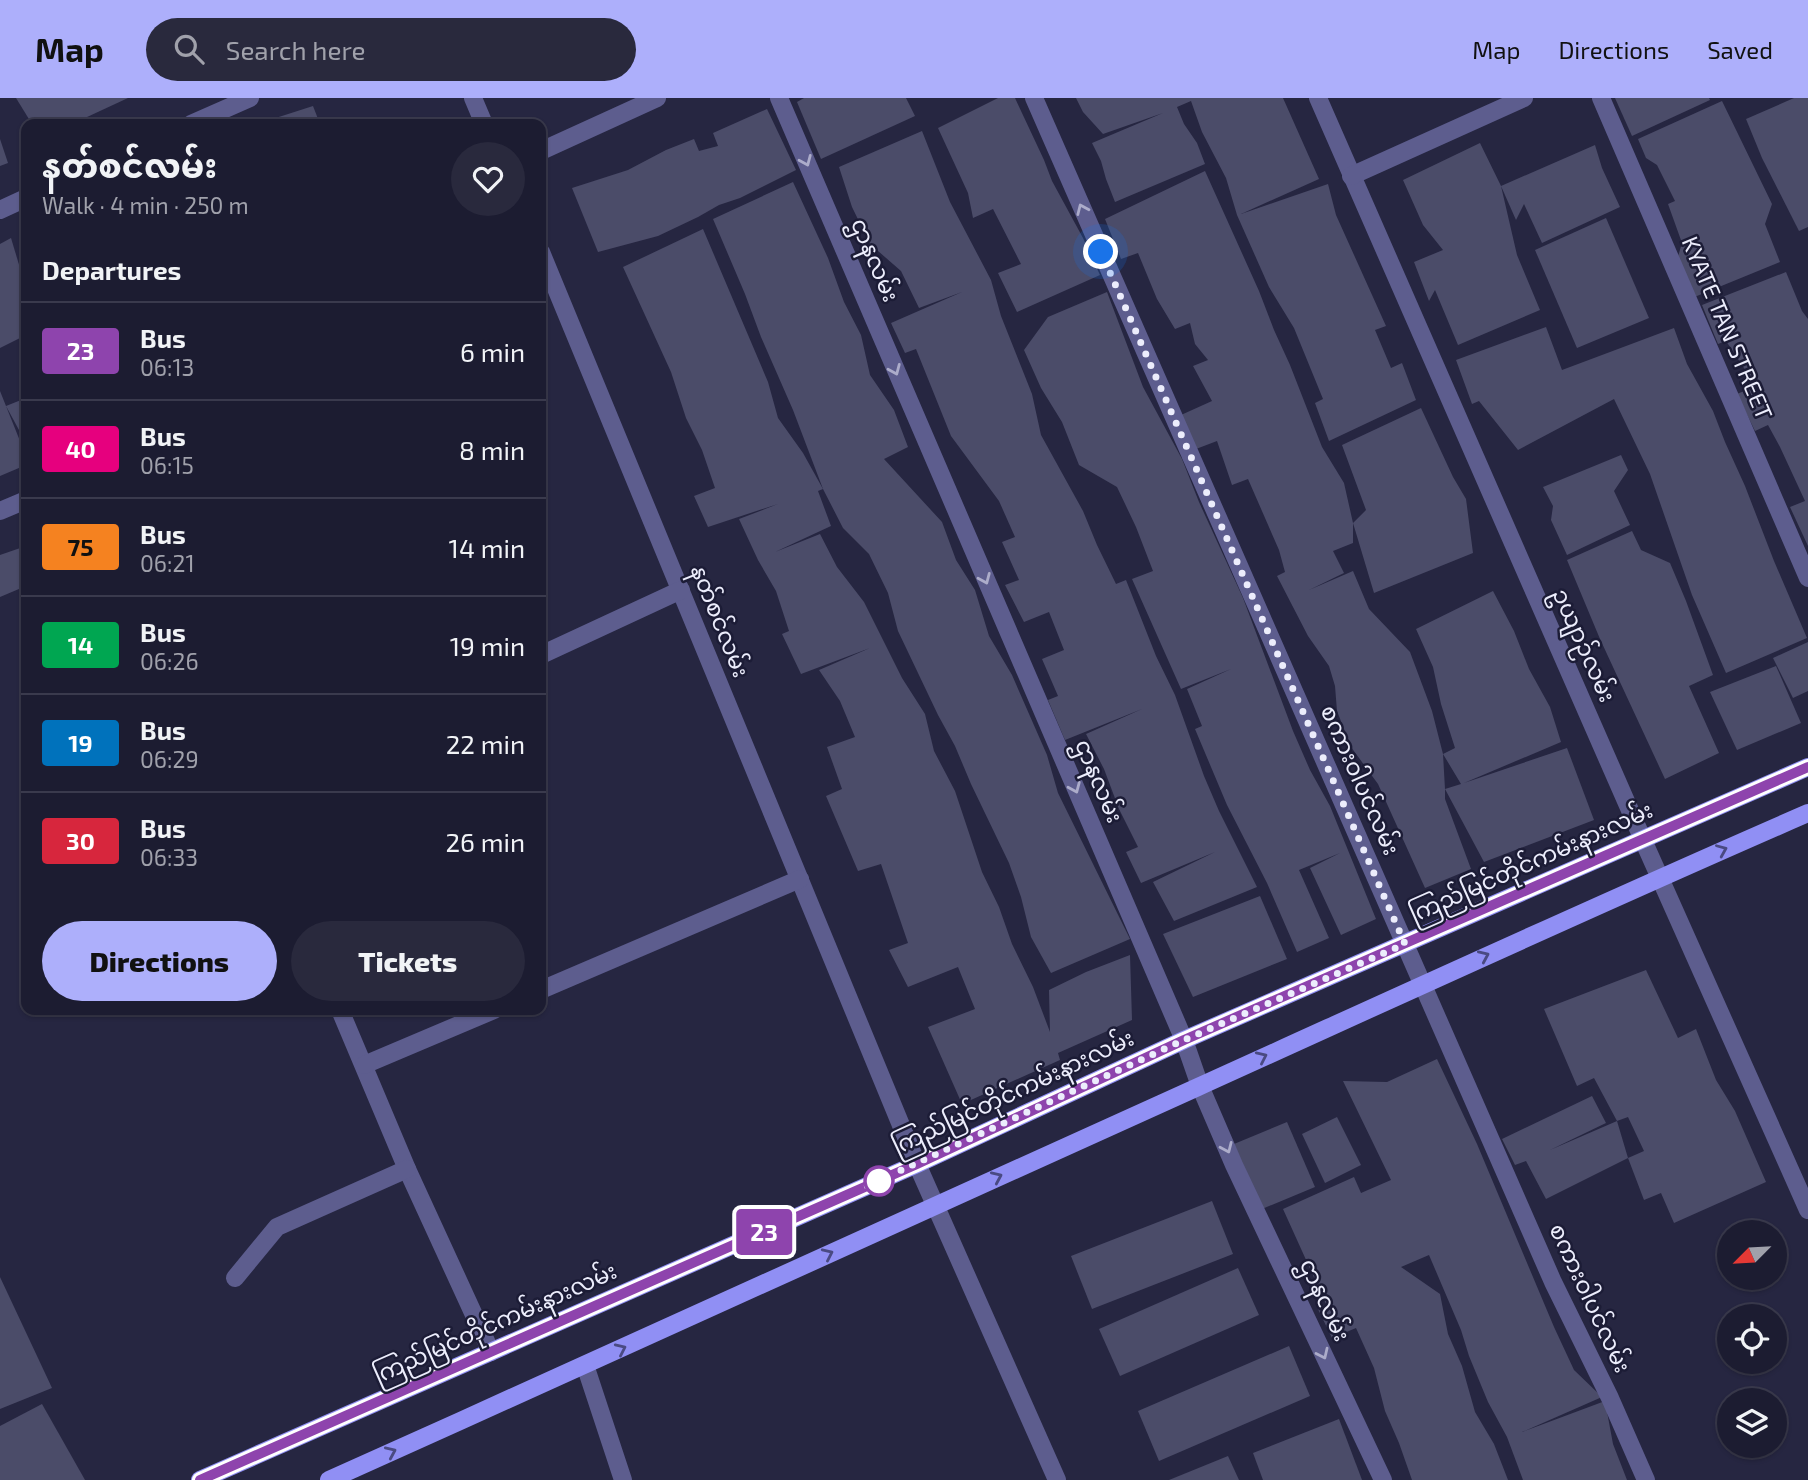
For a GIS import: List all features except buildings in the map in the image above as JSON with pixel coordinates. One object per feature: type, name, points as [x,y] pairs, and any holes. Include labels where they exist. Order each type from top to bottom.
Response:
[{"type":"main road","name":"ကြည်မြင်တိုင်ကမ်းနားလမ်း","points":[[200,1480],[917,1164],[1184,1040],[1808,767]]},
{"type":"main road","points":[[329,1480],[1659,877],[1808,813]]},
{"type":"street","points":[[202,119],[250,98]]},
{"type":"street","points":[[473,98],[482,119]]},
{"type":"street","points":[[546,149],[657,98]]},
{"type":"street","name":"ဌာနလမ်း","points":[[779,98],[1184,1040],[1200,1086],[1383,1480]]},
{"type":"street","name":"စကားဝါပင်လမ်း","points":[[1034,98],[1553,1282],[1610,1398],[1646,1480]]},
{"type":"street","name":"ဥယျာဉ်လမ်း","points":[[1318,98],[1808,1210]]},
{"type":"street","points":[[1351,176],[1524,98]]},
{"type":"street","name":"KYATE TAN STREET","points":[[1601,98],[1808,578]]},
{"type":"street","points":[[0,210],[21,200]]},
{"type":"street","name":"နတ်စင်လမ်း","points":[[546,273],[681,590],[935,1205]]},
{"type":"street","points":[[0,511],[21,502]]},
{"type":"street","points":[[546,653],[681,590]]},
{"type":"street","points":[[546,988],[800,879]]},
{"type":"street","points":[[342,1015],[407,1169],[491,1352]]},
{"type":"street","points":[[364,1065],[482,1015]]},
{"type":"street","points":[[235,1278],[277,1227],[407,1169]]},
{"type":"street","points":[[935,1205],[1056,1480]]},
{"type":"street","points":[[585,1365],[623,1480]]},
{"type":"bus line","name":"23","points":[[200,1480],[917,1164],[1184,1040],[1808,767]]},
{"type":"route","points":[[879,1181],[867,1186],[1184,1040],[1405,944],[1101,252]]}]
